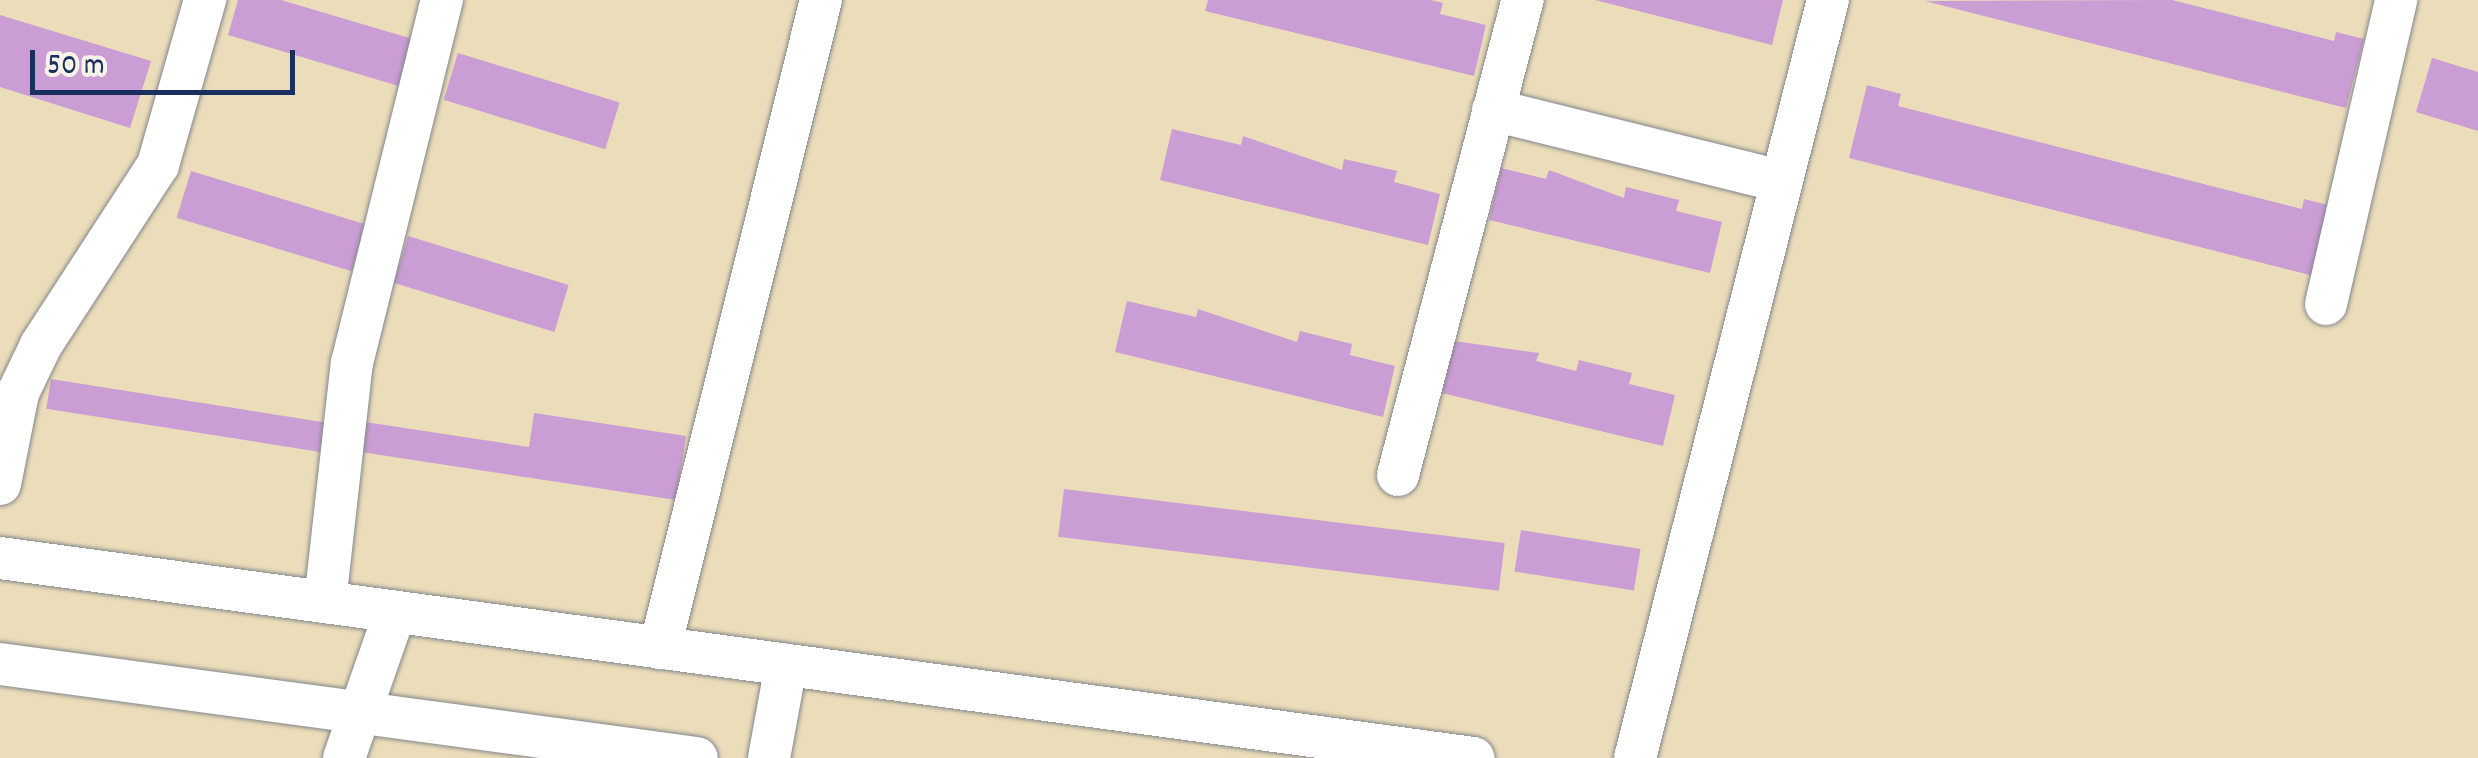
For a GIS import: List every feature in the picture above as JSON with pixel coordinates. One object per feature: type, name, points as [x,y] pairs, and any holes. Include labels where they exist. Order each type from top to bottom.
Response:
[{"type":"street","points":[[0,484],[18,394],[41,345],[158,164],[205,0]]},
{"type":"street","points":[[325,602],[352,364],[442,0]]},
{"type":"street","points":[[660,648],[821,0]]},
{"type":"street","points":[[1398,474],[1522,0]]},
{"type":"street","points":[[1635,758],[1828,0]]},
{"type":"street","points":[[2326,304],[2396,0]]},
{"type":"street","points":[[1494,110],[1779,181]]},
{"type":"street","points":[[0,558],[1473,758]]},
{"type":"street","points":[[344,758],[395,612]]},
{"type":"street","points":[[0,664],[697,758]]},
{"type":"street","points":[[769,758],[786,665]]},
{"type":"building","points":[[238,0],[281,0],[416,40],[402,87],[228,35]]},
{"type":"building","points":[[1208,0],[1431,0],[1443,3],[1440,14],[1486,25],[1474,76],[1205,11]]},
{"type":"building","points":[[1595,0],[1783,0],[1772,45]]},
{"type":"building","points":[[2172,0],[2334,41],[2336,32],[2364,39],[2346,108],[1925,1]]},
{"type":"building","points":[[0,15],[151,61],[130,128],[0,87]]},
{"type":"building","points":[[458,53],[620,102],[605,149],[444,100]]},
{"type":"building","points":[[2432,58],[2478,72],[2478,131],[2416,112]]},
{"type":"building","points":[[1867,85],[1901,94],[1898,106],[2302,209],[2304,199],[2332,206],[2314,276],[1849,158]]},
{"type":"building","points":[[1172,129],[1241,145],[1243,136],[1342,170],[1344,159],[1397,171],[1394,182],[1440,194],[1428,245],[1160,180]]},
{"type":"building","points":[[1501,168],[1546,179],[1549,170],[1624,198],[1626,187],[1679,200],[1676,211],[1722,222],[1710,273],[1489,220]]},
{"type":"building","points":[[191,171],[366,225],[352,271],[177,218]]},
{"type":"building","points":[[408,236],[569,285],[554,332],[394,283]]},
{"type":"building","points":[[1127,301],[1196,317],[1198,309],[1297,342],[1300,331],[1352,344],[1350,355],[1395,366],[1383,417],[1115,352]]},
{"type":"building","points":[[1454,341],[1539,353],[1536,361],[1576,371],[1579,360],[1632,373],[1629,384],[1675,395],[1663,446],[1442,393]]},
{"type":"building","points":[[51,379],[332,423],[327,453],[46,409]]},
{"type":"building","points":[[534,413],[686,436],[676,500],[361,452],[365,422],[529,447]]},
{"type":"building","points":[[1064,489],[1505,543],[1499,591],[1058,537]]},
{"type":"building","points":[[1521,530],[1641,549],[1634,590],[1514,571]]}]
